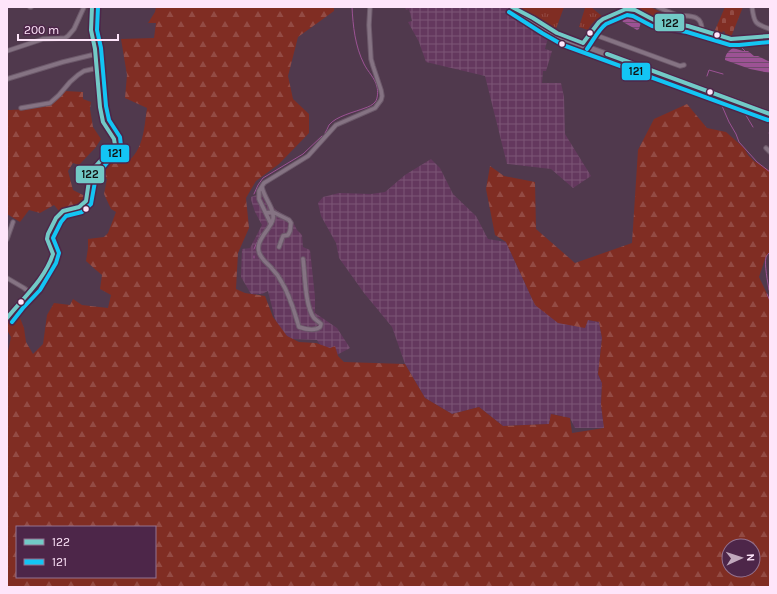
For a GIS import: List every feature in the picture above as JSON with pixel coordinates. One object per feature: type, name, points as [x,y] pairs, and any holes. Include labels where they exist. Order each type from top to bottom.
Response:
[{"type":"main road","points":[[512,7],[556,35],[770,114]]},
{"type":"street","points":[[7,51],[43,39],[65,38],[74,29],[84,7]]},
{"type":"street","points":[[7,318],[34,286],[52,257],[52,251],[47,239],[52,224],[60,213],[79,207],[86,201],[92,169],[114,148],[115,145],[114,139],[106,127],[100,107],[96,54],[90,24],[92,7]]},
{"type":"street","points":[[271,224],[259,198],[259,191],[268,180],[308,156],[336,125],[374,108],[381,100],[381,90],[371,59],[369,25],[370,7]]},
{"type":"street","points":[[658,7],[677,14],[690,15],[699,20],[702,25],[702,29]]},
{"type":"street","points":[[583,45],[599,22],[626,9],[635,10],[654,20],[702,29],[731,39],[768,36],[768,28],[758,24],[754,20],[752,7]]},
{"type":"street","points":[[695,28],[696,18]]},
{"type":"street","points":[[590,33],[680,66],[684,65]]},
{"type":"street","points":[[7,79],[63,62],[96,54]]},
{"type":"street","points":[[21,108],[50,104],[78,75],[84,71],[97,68]]},
{"type":"street","points":[[766,148],[770,152]]},
{"type":"street","points":[[262,188],[273,212],[273,219],[259,245],[258,248],[260,255],[286,288],[299,326],[318,329],[321,324],[314,318],[308,302],[303,259]]},
{"type":"street","points":[[266,213],[273,212],[289,220],[291,223],[290,231],[288,234],[283,236],[279,247]]},
{"type":"street","points":[[7,239],[14,222]]},
{"type":"street","points":[[7,278],[29,292]]},
{"type":"shaded area","points":[[405,7],[459,7],[463,9],[464,7],[506,7],[549,34],[545,49],[552,51],[546,71],[543,71],[542,83],[561,83],[564,97],[565,134],[591,176],[573,188],[551,169],[507,164],[485,76],[426,62],[419,42],[408,22],[412,21],[409,9],[406,10]]},
{"type":"shaded area","points":[[628,15],[640,18],[661,28],[641,22],[639,29],[637,30],[623,22],[622,20]]},
{"type":"shaded area","points":[[733,48],[748,51],[754,56],[758,56],[770,62],[770,73],[750,69],[725,60],[727,53]]},
{"type":"shaded area","points":[[431,159],[440,168],[453,194],[476,216],[488,239],[506,242],[535,305],[599,322],[602,338],[598,374],[602,383],[601,405],[604,428],[575,428],[570,418],[552,414],[549,424],[503,426],[479,407],[452,414],[425,398],[405,364],[392,327],[364,293],[339,258],[336,243],[321,216],[318,203],[323,197],[339,193],[371,194],[385,192],[405,175]]},
{"type":"shaded area","points":[[266,194],[270,203],[276,210],[292,220],[297,230],[302,235],[303,247],[310,250],[315,297],[315,313],[337,328],[350,348],[329,359],[317,340],[292,339],[283,334],[275,319],[268,291],[262,294],[251,294],[241,277],[242,249],[250,248],[262,225],[255,212],[251,197]]},
{"type":"green space","points":[[156,7],[334,7],[334,11],[298,37],[288,76],[293,99],[309,114],[309,133],[279,164],[256,181],[246,198],[249,228],[238,253],[236,289],[245,293],[265,296],[273,317],[287,336],[299,342],[316,343],[330,348],[335,346],[338,356],[344,362],[405,364],[425,398],[452,414],[479,407],[503,426],[549,424],[551,414],[570,418],[572,433],[604,428],[601,405],[602,383],[598,374],[602,338],[599,322],[588,320],[585,328],[558,323],[535,305],[506,242],[495,235],[486,189],[490,166],[504,176],[535,182],[536,229],[575,263],[632,243],[638,150],[654,119],[687,104],[707,128],[726,132],[744,148],[754,161],[770,171],[770,251],[765,259],[759,277],[770,300],[770,587],[7,587],[7,357],[11,337],[7,329],[7,324],[16,313],[24,328],[26,342],[33,354],[43,344],[47,315],[54,303],[70,305],[73,299],[82,305],[108,308],[111,295],[100,289],[102,275],[86,261],[88,239],[104,237],[108,233],[116,212],[111,209],[104,194],[107,179],[94,172],[114,151],[126,163],[132,158],[140,145],[144,131],[147,108],[125,98],[127,75],[121,39],[154,38],[156,23],[148,23],[155,12]]},
{"type":"green space","points":[[520,7],[564,7],[556,29]]},
{"type":"green space","points":[[579,7],[591,7],[603,17],[594,22],[588,30],[579,27],[585,8]]},
{"type":"green space","points":[[631,7],[650,7],[671,17],[669,20],[657,19],[637,8]]},
{"type":"green space","points":[[725,7],[743,7],[731,37],[725,35],[725,32],[723,31],[722,33],[715,30]]},
{"type":"green space","points":[[65,91],[83,92],[83,99],[91,102],[90,109],[93,127],[101,139],[96,147],[79,165],[73,163],[68,171],[73,190],[85,196],[79,204],[66,207],[59,211],[54,205],[40,213],[29,210],[20,222],[7,214],[7,110],[42,107],[53,103]]},
{"type":"waterway","points":[[325,133],[329,125],[336,119],[370,106],[376,101],[377,97],[378,91],[376,84],[364,64],[358,50],[352,7]]},
{"type":"waterway","points":[[727,43],[741,47],[745,51]]},
{"type":"waterway","points":[[576,48],[654,75]]},
{"type":"waterway","points":[[707,76],[709,70],[723,74]]},
{"type":"waterway","points":[[660,77],[675,83]]},
{"type":"waterway","points":[[676,83],[694,90]]},
{"type":"waterway","points":[[698,91],[731,103]]},
{"type":"waterway","points":[[719,99],[739,142],[757,162],[770,172]]},
{"type":"waterway","points":[[735,105],[739,106]]},
{"type":"waterway","points":[[741,107],[753,127]]},
{"type":"waterway","points":[[254,194],[263,178],[303,154],[322,136]]},
{"type":"waterway","points":[[254,249],[261,234]]},
{"type":"waterway","points":[[769,290],[766,256],[770,252]]},
{"type":"waterway","points":[[767,294],[770,301]]},
{"type":"transit line","name":"122","points":[[7,318],[45,272],[53,254],[47,239],[48,234],[56,218],[63,211],[79,207],[86,201],[90,174],[115,145],[114,139],[103,122],[100,107],[95,49],[91,30],[92,7]]},
{"type":"transit line","name":"121","points":[[12,322],[40,290],[56,263],[59,253],[53,238],[61,222],[66,216],[82,212],[91,204],[96,176],[121,146],[120,137],[109,120],[106,106],[101,48],[97,30],[98,7]]},
{"type":"transit line","name":"122","points":[[512,7],[557,33],[583,43]]},
{"type":"transit line","name":"122","points":[[583,43],[599,22],[626,9],[635,10],[654,20],[688,26],[731,39],[770,36]]},
{"type":"transit line","name":"121","points":[[509,12],[563,45],[768,120]]},
{"type":"transit line","name":"121","points":[[587,49],[603,26],[627,15],[633,16],[652,26],[687,32],[730,45],[770,42]]},
{"type":"transit line","name":"122","points":[[607,54],[770,114]]}]
